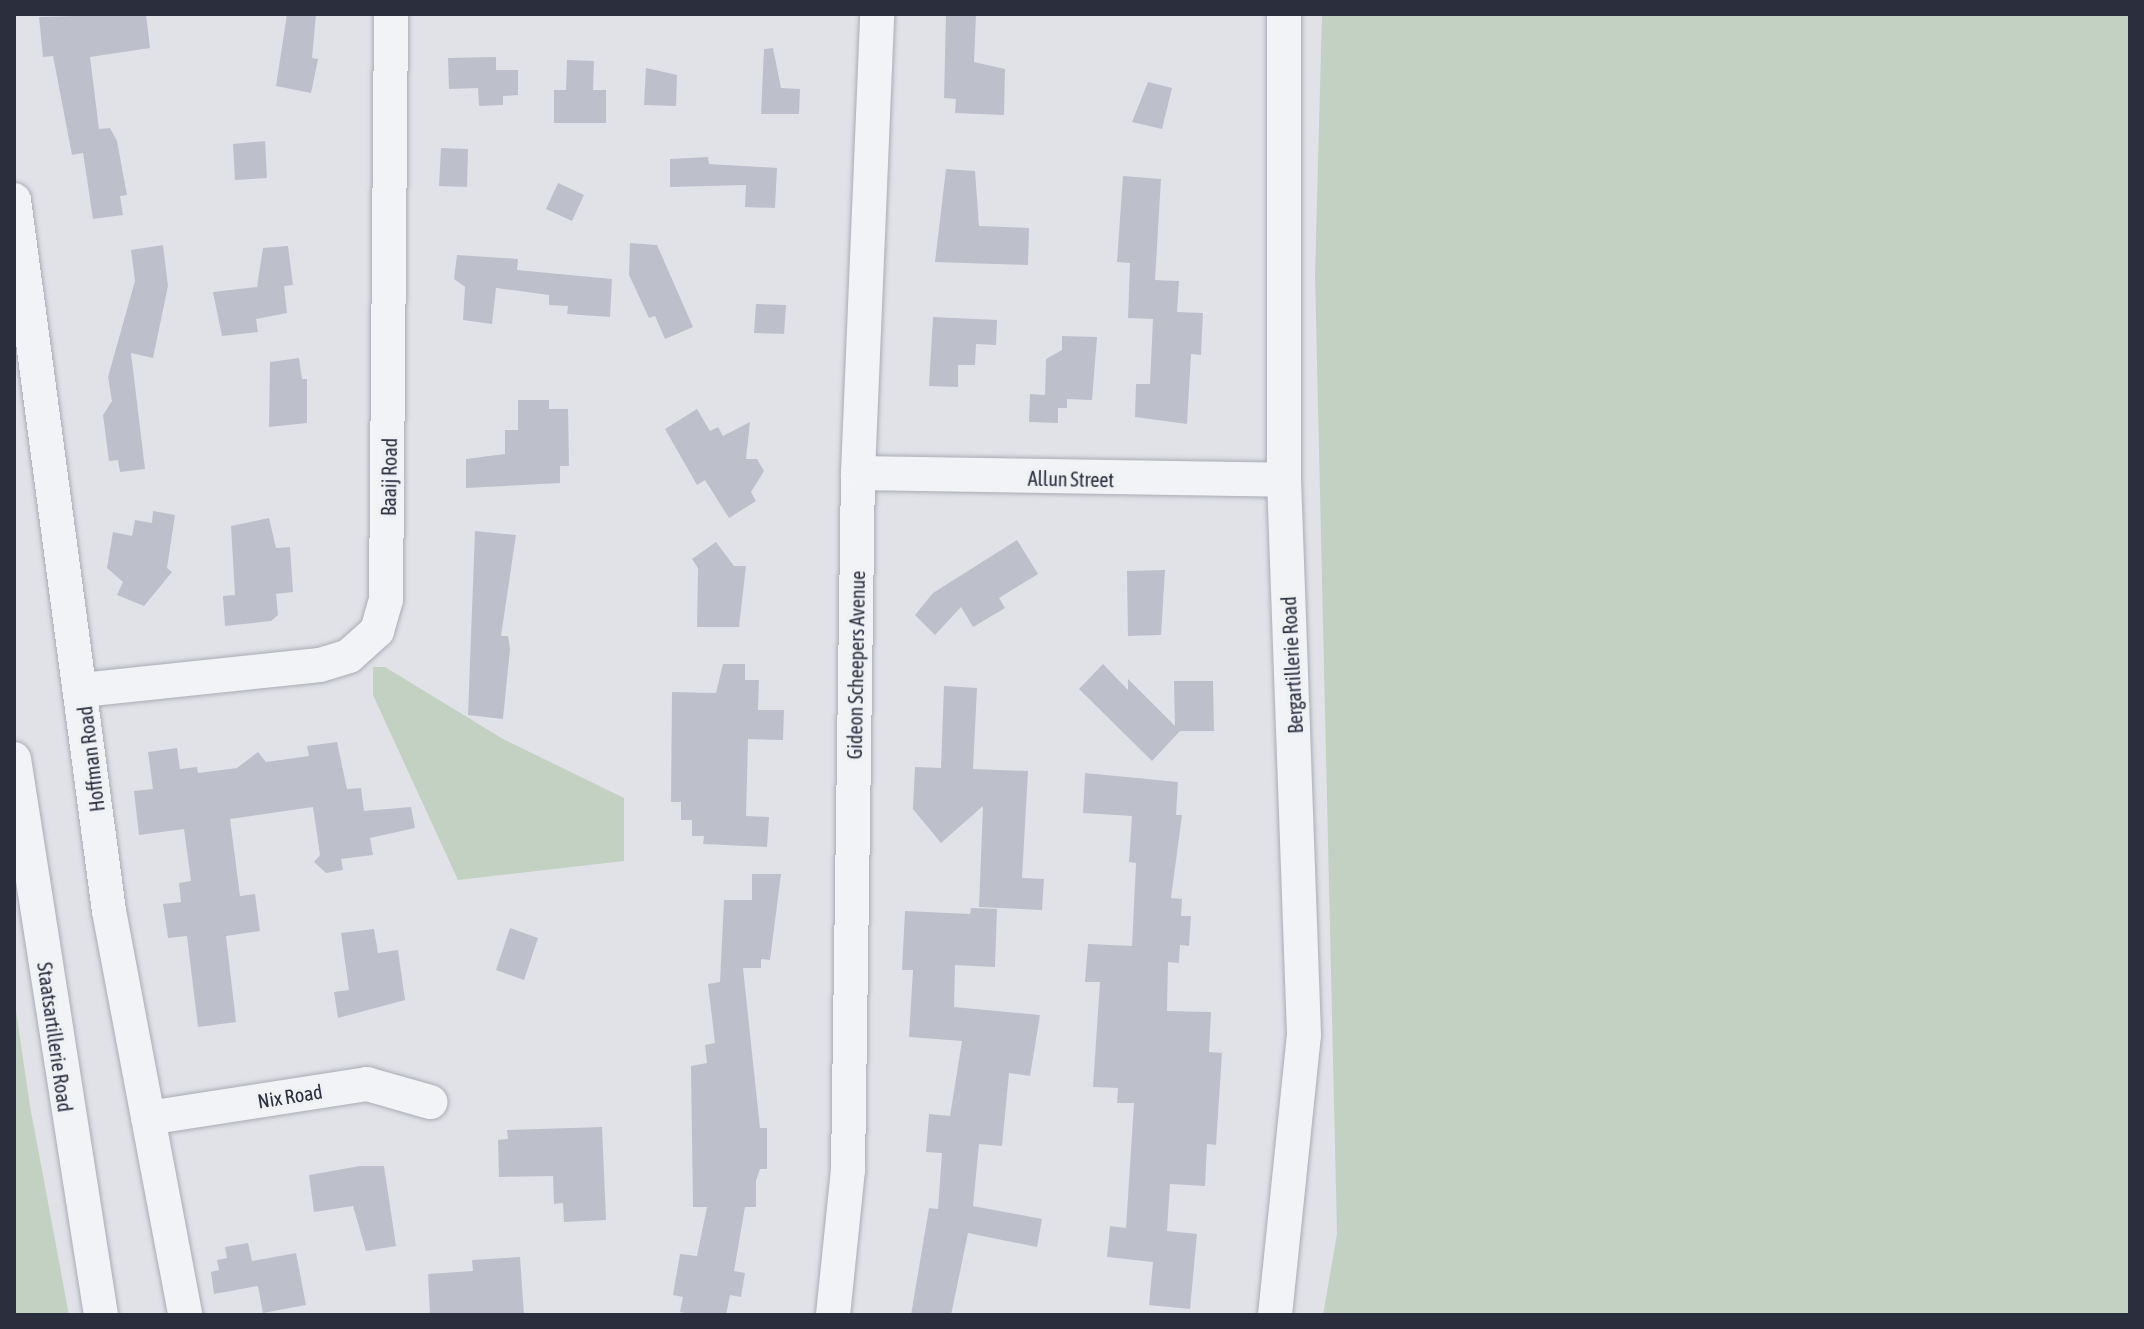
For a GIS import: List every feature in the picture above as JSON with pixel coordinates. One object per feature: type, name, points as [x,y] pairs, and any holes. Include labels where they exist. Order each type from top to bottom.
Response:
[{"type":"street","name":"Baaij Road","points":[[82,690],[320,665],[349,656],[377,631],[386,599],[388,519],[391,14]]},
{"type":"street","name":"Gideon Scheepers Avenue","points":[[833,1315],[851,1063],[858,473],[877,14]]},
{"type":"street","name":"Bergartillerie Road","points":[[1275,1315],[1304,1035],[1284,480],[1284,14]]},
{"type":"street","name":"Hoffman Road","points":[[14,200],[82,690],[109,911],[185,1315]]},
{"type":"street","name":"Allun Street","points":[[858,473],[1284,480]]},
{"type":"street","name":"Staatsartillerie Road","points":[[14,759],[101,1315]]},
{"type":"street","name":"Nix Road","points":[[148,1118],[367,1084],[430,1102]]},
{"type":"green space","points":[[1322,14],[2130,14],[2130,1315],[1323,1315],[1337,1234],[1315,275]]},
{"type":"green space","points":[[373,667],[385,667],[503,739],[624,798],[624,861],[458,880],[373,695]]},
{"type":"green space","points":[[14,997],[30,1106],[69,1315],[14,1315]]},
{"type":"building","points":[[146,14],[150,48],[90,57],[99,129],[110,128],[117,141],[127,195],[120,196],[123,215],[93,219],[83,153],[72,155],[53,56],[43,57],[39,17]]},
{"type":"building","points":[[287,14],[316,14],[312,58],[318,59],[311,93],[276,86]]},
{"type":"building","points":[[946,14],[976,14],[974,62],[1005,69],[1004,115],[955,113],[956,99],[944,98]]},
{"type":"building","points":[[773,48],[781,88],[800,89],[799,114],[761,114],[764,49]]},
{"type":"building","points":[[496,57],[496,70],[518,70],[518,95],[503,96],[503,105],[479,106],[478,88],[449,89],[448,58]]},
{"type":"building","points":[[567,60],[594,61],[593,90],[606,90],[606,123],[554,123],[554,90],[566,90]]},
{"type":"building","points":[[646,68],[677,75],[676,106],[644,105]]},
{"type":"building","points":[[1148,82],[1172,88],[1162,129],[1132,122]]},
{"type":"building","points":[[265,141],[267,178],[235,180],[233,144]]},
{"type":"building","points":[[441,148],[468,149],[467,187],[439,186]]},
{"type":"building","points":[[708,157],[709,164],[777,168],[775,208],[745,207],[746,185],[670,187],[670,159]]},
{"type":"building","points":[[946,169],[975,171],[979,226],[1029,228],[1028,265],[935,262]]},
{"type":"building","points":[[1123,176],[1161,179],[1155,280],[1179,281],[1177,312],[1203,313],[1201,355],[1191,354],[1187,424],[1135,417],[1136,384],[1150,384],[1153,319],[1128,318],[1130,263],[1117,262]]},
{"type":"building","points":[[558,183],[584,195],[572,221],[546,209]]},
{"type":"building","points":[[630,243],[657,245],[693,327],[665,339],[655,316],[649,318],[629,275]]},
{"type":"building","points":[[163,245],[168,286],[153,358],[131,353],[145,469],[120,472],[118,460],[109,461],[103,415],[112,401],[108,377],[135,281],[131,250]]},
{"type":"building","points":[[288,246],[293,285],[284,286],[287,313],[256,319],[258,332],[222,336],[213,292],[257,287],[263,248]]},
{"type":"building","points":[[457,255],[518,259],[517,270],[612,279],[610,317],[567,314],[568,306],[549,305],[549,295],[496,288],[492,324],[463,320],[465,287],[454,279]]},
{"type":"building","points":[[756,304],[786,305],[784,334],[754,333]]},
{"type":"building","points":[[933,317],[997,320],[996,345],[976,344],[975,365],[958,365],[958,387],[929,386]]},
{"type":"building","points":[[1062,336],[1097,337],[1092,400],[1067,399],[1067,408],[1058,408],[1058,423],[1029,422],[1030,394],[1045,395],[1046,359],[1062,350]]},
{"type":"building","points":[[299,358],[302,379],[307,379],[307,423],[269,427],[270,362]]},
{"type":"building","points":[[518,400],[549,400],[549,409],[568,409],[569,466],[560,466],[560,483],[466,488],[466,459],[505,454],[505,430],[518,430]]},
{"type":"building","points":[[697,409],[710,431],[718,427],[723,436],[750,422],[746,459],[757,459],[764,471],[751,492],[756,501],[729,518],[705,480],[697,485],[665,429]]},
{"type":"building","points":[[153,511],[175,515],[167,568],[172,572],[144,606],[117,595],[123,582],[107,568],[113,532],[132,536],[135,520],[152,523]]},
{"type":"building","points":[[269,518],[276,548],[290,547],[293,592],[276,594],[278,615],[271,621],[225,626],[223,596],[235,595],[231,526]]},
{"type":"building","points":[[475,531],[516,535],[501,636],[508,636],[510,649],[503,719],[468,715]]},
{"type":"building","points":[[1017,540],[1038,574],[999,598],[1005,608],[973,627],[961,607],[935,635],[915,615],[933,593]]},
{"type":"building","points":[[716,542],[734,566],[746,566],[739,627],[697,627],[698,568],[692,559]]},
{"type":"building","points":[[1165,570],[1161,635],[1128,636],[1127,571]]},
{"type":"building","points":[[723,664],[745,664],[745,680],[759,680],[758,710],[784,710],[783,740],[748,739],[746,816],[769,817],[767,847],[703,844],[704,836],[692,836],[692,820],[681,820],[681,802],[671,802],[672,692],[716,693]]},
{"type":"building","points":[[1103,664],[1128,690],[1128,679],[1175,726],[1174,681],[1213,681],[1214,731],[1180,731],[1152,761],[1079,689]]},
{"type":"building","points":[[944,686],[977,688],[973,769],[1028,771],[1022,878],[1044,879],[1042,910],[979,907],[983,806],[941,843],[913,809],[915,767],[941,768]]},
{"type":"building","points":[[337,742],[347,789],[361,788],[364,811],[411,807],[415,828],[370,838],[373,855],[341,859],[343,870],[326,873],[314,862],[320,855],[313,807],[230,819],[240,896],[255,894],[260,931],[226,936],[236,1022],[198,1027],[187,936],[168,938],[163,904],[181,902],[179,883],[191,881],[184,829],[139,835],[134,791],[153,789],[148,752],[177,748],[180,769],[197,767],[198,773],[237,768],[258,752],[266,762],[309,756],[307,746]]},
{"type":"building","points":[[1085,773],[1178,782],[1176,815],[1182,815],[1171,898],[1182,899],[1181,916],[1191,916],[1189,946],[1180,945],[1179,963],[1168,962],[1167,1011],[1211,1012],[1209,1052],[1222,1053],[1216,1145],[1207,1144],[1205,1186],[1170,1184],[1167,1231],[1197,1234],[1190,1309],[1149,1305],[1153,1262],[1107,1257],[1110,1226],[1126,1228],[1134,1103],[1117,1103],[1118,1088],[1093,1087],[1100,982],[1085,982],[1088,944],[1132,946],[1136,863],[1129,862],[1132,816],[1083,813]]},
{"type":"building","points":[[752,874],[781,874],[770,960],[761,959],[761,968],[743,968],[760,1128],[767,1128],[767,1169],[760,1169],[756,1181],[756,1207],[745,1207],[734,1271],[745,1273],[741,1297],[730,1295],[726,1315],[696,1315],[680,1312],[683,1297],[673,1295],[680,1254],[697,1256],[707,1207],[693,1207],[691,1066],[707,1063],[705,1045],[715,1043],[708,984],[720,982],[724,900],[752,900]]},
{"type":"building","points":[[971,908],[997,909],[995,967],[955,965],[954,1007],[1040,1015],[1030,1076],[1009,1073],[1002,1146],[979,1144],[973,1206],[1042,1219],[1037,1247],[968,1233],[951,1315],[911,1315],[929,1208],[938,1209],[942,1153],[926,1152],[929,1114],[950,1116],[962,1041],[909,1037],[913,970],[902,970],[905,911],[970,914]]},
{"type":"building","points":[[510,928],[538,938],[524,980],[496,970]]},
{"type":"building","points":[[374,929],[378,953],[398,950],[405,1000],[338,1018],[334,992],[349,990],[341,933]]},
{"type":"building","points":[[602,1127],[606,1220],[564,1222],[563,1203],[554,1204],[553,1176],[499,1177],[498,1140],[508,1139],[507,1130]]},
{"type":"building","points":[[360,1166],[384,1166],[396,1246],[366,1251],[353,1206],[314,1212],[309,1175]]},
{"type":"building","points":[[248,1243],[252,1261],[296,1253],[306,1305],[263,1313],[258,1286],[214,1294],[211,1272],[219,1270],[217,1260],[227,1258],[225,1247]]},
{"type":"building","points":[[520,1257],[524,1315],[430,1315],[428,1274],[473,1271],[472,1260]]}]
